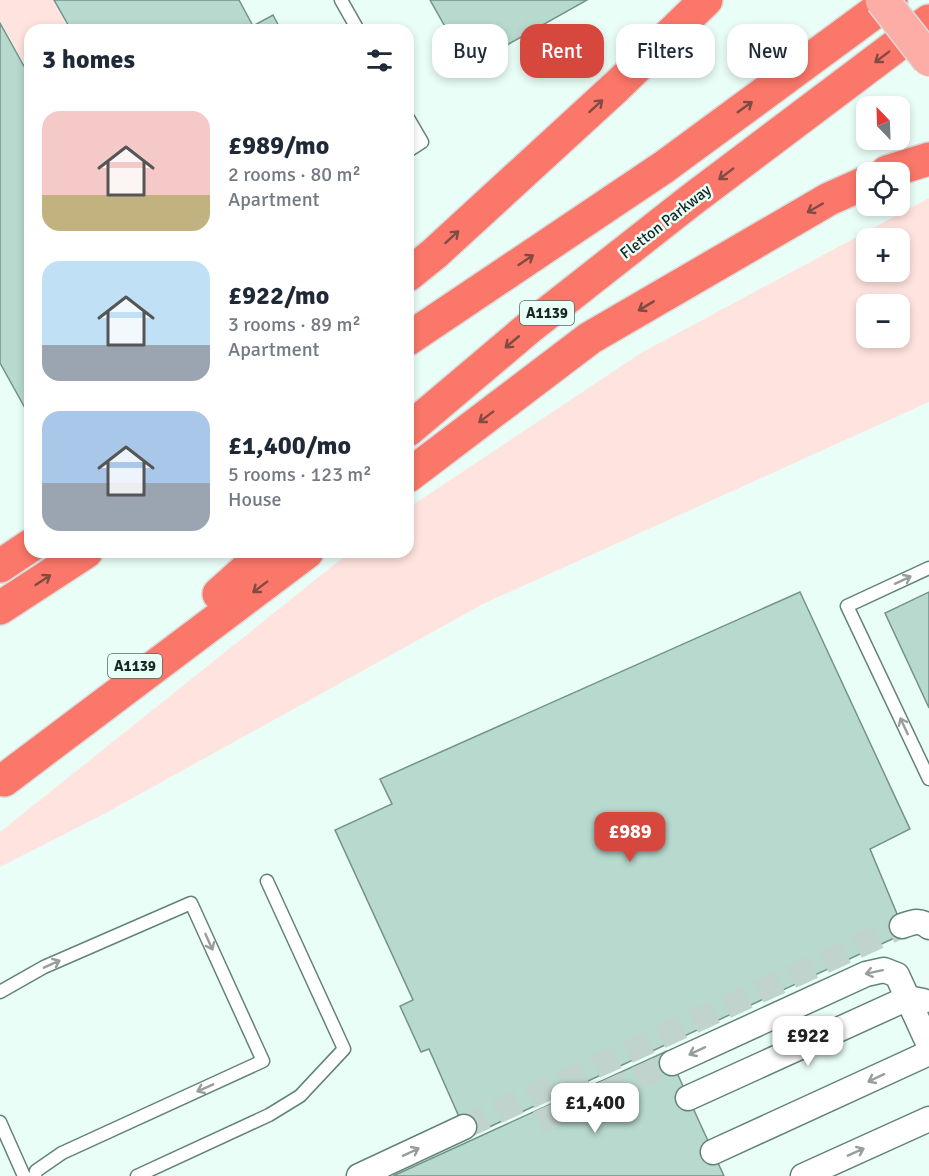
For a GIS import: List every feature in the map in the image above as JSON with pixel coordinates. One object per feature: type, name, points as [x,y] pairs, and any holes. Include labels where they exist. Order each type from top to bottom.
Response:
[{"type":"highway","points":[[414,270],[616,87],[706,0]]},
{"type":"highway","points":[[414,335],[664,167],[891,0]]},
{"type":"highway","name":"Fletton Parkway","points":[[414,425],[568,297],[690,201],[929,21]]},
{"type":"highway","points":[[910,165],[929,159]]},
{"type":"highway","points":[[414,471],[590,338],[819,205],[856,187]]},
{"type":"highway","points":[[0,566],[24,550]]},
{"type":"highway","points":[[0,608],[77,558]]},
{"type":"highway","name":"A1139","points":[[2,782],[260,558]]},
{"type":"highway","points":[[2,782],[299,558]]},
{"type":"main road","points":[[882,0],[929,60]]},
{"type":"street","points":[[902,926],[924,922],[929,927]]},
{"type":"street","points":[[672,1063],[866,974],[884,970],[897,975],[929,1045]]},
{"type":"street","points":[[688,1098],[908,998],[923,1000],[929,1014]]},
{"type":"street","points":[[713,1152],[929,1053]]},
{"type":"street","points":[[802,1176],[929,1119]]},
{"type":"street","points":[[359,1176],[464,1128]]},
{"type":"lane","points":[[341,0],[355,24]]},
{"type":"lane","points":[[414,128],[422,142],[414,147]]},
{"type":"lane","points":[[929,568],[847,606],[929,779]]},
{"type":"lane","points":[[136,1176],[269,1115],[300,1096],[344,1049],[267,882]]},
{"type":"lane","points":[[0,992],[44,968],[192,903],[263,1061],[62,1153],[36,1171],[35,1176]]},
{"type":"lane","points":[[0,1122],[24,1176]]},
{"type":"shaded area","points":[[0,0],[53,0],[66,24],[24,24],[24,63],[0,21]]},
{"type":"shaded area","points":[[929,198],[929,402],[483,604],[104,814],[0,867],[0,832],[342,558],[414,558],[414,504],[641,353],[856,237],[856,282],[910,282],[910,228],[873,228],[896,216],[910,216],[910,208]]},
{"type":"building","points":[[54,0],[239,0],[252,24],[68,24]]},
{"type":"building","points":[[430,0],[587,0],[544,24],[520,24],[520,38],[508,44],[508,24],[444,24]]},
{"type":"building","points":[[273,15],[278,24],[257,24]]},
{"type":"building","points":[[0,23],[24,66],[24,406],[0,363]]},
{"type":"building","points":[[800,592],[910,829],[870,849],[905,933],[468,1137],[429,1049],[421,1052],[400,1006],[413,1000],[335,830],[392,804],[380,779]]},
{"type":"building","points":[[929,592],[929,708],[885,613]]},
{"type":"building","points":[[667,1051],[724,1176],[393,1176]]},
{"type":"tunnel","points":[[464,1127],[902,926]]},
{"type":"tunnel","points":[[538,1123],[672,1063]]}]
